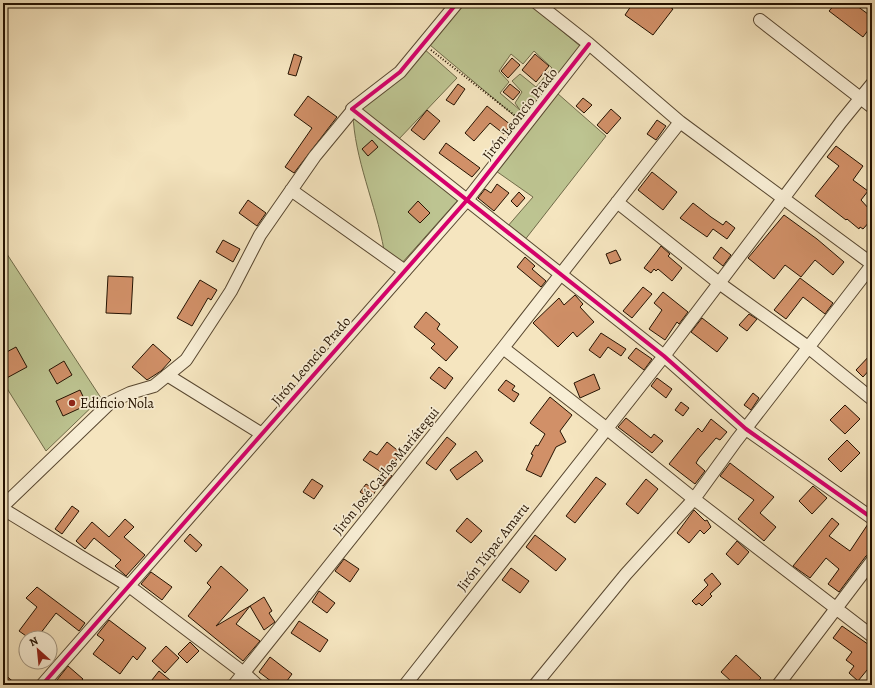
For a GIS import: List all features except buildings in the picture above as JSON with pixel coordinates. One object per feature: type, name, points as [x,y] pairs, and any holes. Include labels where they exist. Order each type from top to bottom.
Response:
[{"type":"street","points":[[3,506],[111,402],[130,393],[154,386],[186,360],[231,291],[260,236],[352,108],[400,72],[457,3]]},
{"type":"street","points":[[535,685],[626,574],[694,499],[872,264],[680,122],[589,44],[536,3]]},
{"type":"street","points":[[760,20],[872,107]]},
{"type":"street","name":"Jirón Leoncio Prado","points":[[42,685],[467,200],[589,44]]},
{"type":"street","name":"Jirón Túpac Amaru","points":[[405,685],[664,356],[719,282],[872,84]]},
{"type":"street","points":[[352,108],[664,356],[746,429],[872,518]]},
{"type":"street","name":"Jirón José Carlos Mariátegui","points":[[234,685],[561,275],[680,122]]},
{"type":"street","points":[[292,190],[405,271]]},
{"type":"street","points":[[617,202],[719,282],[808,348],[872,399]]},
{"type":"street","points":[[503,348],[694,499],[872,636]]},
{"type":"street","points":[[167,375],[262,434]]},
{"type":"street","points":[[129,586],[83,558],[43,533],[36,529],[30,525],[3,509],[27,524],[33,527],[39,531],[45,534],[129,586],[244,673],[257,685]]},
{"type":"street","points":[[778,685],[872,561]]},
{"type":"path","points":[[423,44],[518,118],[528,123]]},
{"type":"green space","points":[[465,3],[528,3],[580,46],[524,120],[520,115],[517,118],[430,45]],"holes":[[[534,51],[552,68],[536,87],[520,74],[512,81],[522,92],[515,103],[520,110],[500,93],[509,82],[499,71],[511,54],[523,64]]]},
{"type":"green space","points":[[423,48],[457,78],[398,140],[358,108]]},
{"type":"green space","points":[[557,93],[606,136],[524,241],[507,227],[533,197],[496,171]]},
{"type":"green space","points":[[353,113],[458,200],[401,264],[384,250],[357,147]]},
{"type":"green space","points":[[3,248],[101,398],[46,451],[3,382]]},
{"type":"cycle path","points":[[457,3],[400,72],[352,109],[664,356],[746,429],[872,518]]},
{"type":"cycle path","points":[[42,685],[467,200],[589,44]]},
{"type":"place","name":"Edificio Nola","points":[[72,403]]}]
